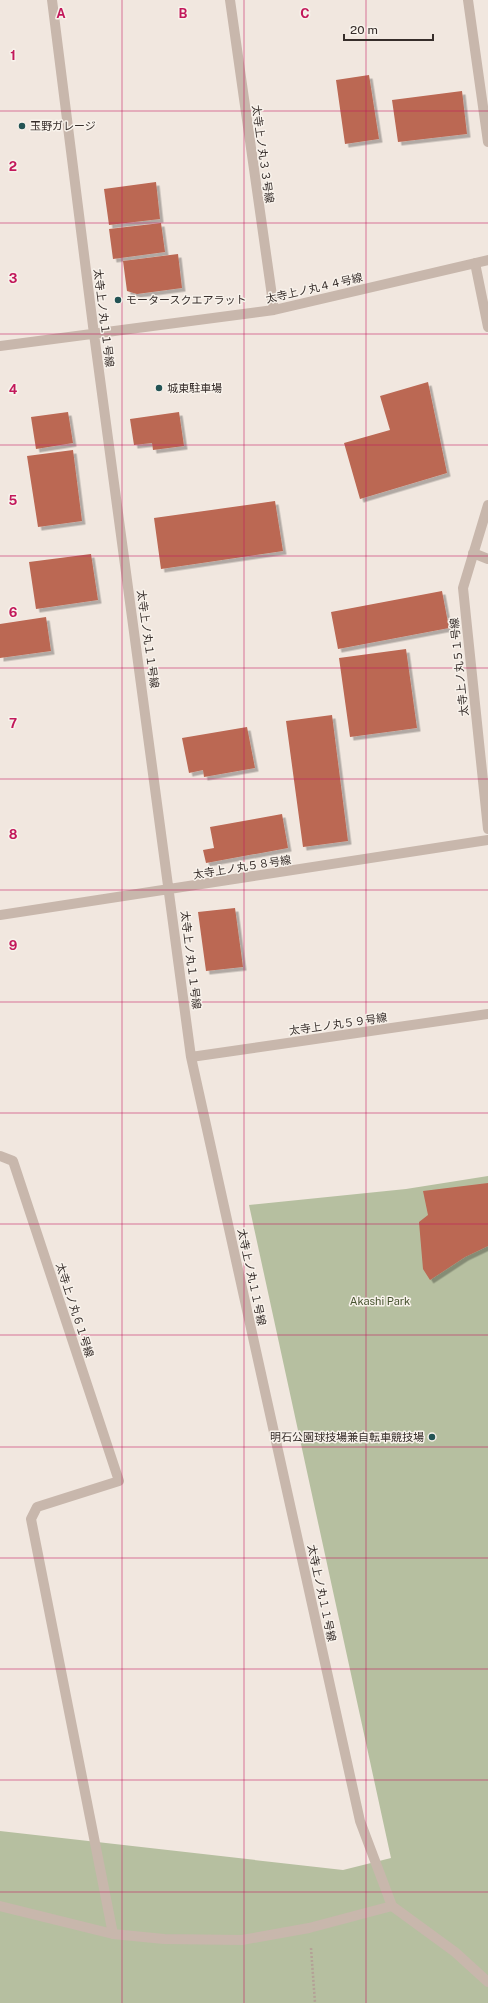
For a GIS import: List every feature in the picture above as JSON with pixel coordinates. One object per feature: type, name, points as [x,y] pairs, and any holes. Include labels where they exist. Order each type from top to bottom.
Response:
[{"type":"street","name":"太寺上ノ丸１１号線","points":[[52,0],[94,334],[192,1057],[360,1821],[392,1906]]},
{"type":"street","name":"太寺上ノ丸３３号線","points":[[230,0],[274,310]]},
{"type":"street","points":[[468,0],[488,142]]},
{"type":"street","name":"太寺上ノ丸４４号線","points":[[0,346],[274,310],[488,260]]},
{"type":"street","points":[[475,263],[488,327]]},
{"type":"street","name":"太寺上ノ丸５１号線","points":[[488,505],[463,588],[488,829]]},
{"type":"street","points":[[474,554],[488,559]]},
{"type":"street","name":"太寺上ノ丸５８号線","points":[[0,915],[488,840]]},
{"type":"street","name":"太寺上ノ丸５９号線","points":[[192,1057],[488,1014]]},
{"type":"street","name":"太寺上ノ丸６１号線","points":[[0,1156],[13,1161],[118,1481],[37,1507],[31,1519],[113,1934]]},
{"type":"street","points":[[0,1906],[113,1934],[164,1938],[242,1940],[309,1928],[392,1906],[455,1952],[488,1982]]},
{"type":"path","points":[[309,1928],[315,2003]]},
{"type":"green space","name":"Akashi Park","points":[[488,1176],[488,2003],[0,2003],[0,1831],[343,1870],[391,1858],[249,1205],[406,1189]]},
{"type":"building","points":[[369,75],[379,139],[345,144],[336,80]]},
{"type":"building","points":[[462,91],[467,134],[398,142],[392,100]]},
{"type":"building","points":[[156,182],[160,219],[109,225],[104,189]]},
{"type":"building","points":[[161,223],[165,252],[113,259],[109,229]]},
{"type":"building","points":[[178,254],[182,288],[137,294],[127,291],[123,261]]},
{"type":"building","points":[[428,382],[447,473],[360,499],[344,443],[390,430],[380,396]]},
{"type":"building","points":[[68,412],[73,443],[36,449],[31,417]]},
{"type":"building","points":[[179,412],[184,446],[153,450],[152,443],[134,445],[130,419]]},
{"type":"building","points":[[73,450],[82,521],[38,527],[27,456]]},
{"type":"building","points":[[275,501],[283,551],[161,569],[154,518]]},
{"type":"building","points":[[91,554],[98,600],[36,609],[29,562]]},
{"type":"building","points":[[442,591],[449,628],[338,649],[331,612]]},
{"type":"building","points":[[46,617],[51,651],[0,658],[0,624]]},
{"type":"building","points":[[406,649],[417,728],[350,737],[339,658]]},
{"type":"building","points":[[332,715],[348,841],[303,847],[286,721]]},
{"type":"building","points":[[247,727],[255,768],[204,777],[203,770],[189,773],[182,738]]},
{"type":"building","points":[[282,814],[288,848],[206,863],[203,850],[214,848],[210,827]]},
{"type":"building","points":[[235,908],[243,967],[206,971],[198,912]]},
{"type":"building","points":[[488,1183],[488,1246],[465,1257],[430,1280],[423,1269],[419,1222],[428,1215],[423,1191]]},
{"type":"place","name":"玉野ガレージ","points":[[22,126]]},
{"type":"place","name":"モータースクエアラット","points":[[118,300]]},
{"type":"place","name":"城東駐車場","points":[[159,388]]},
{"type":"place","name":"明石公園球技場兼自転車競技場","points":[[432,1437]]}]
